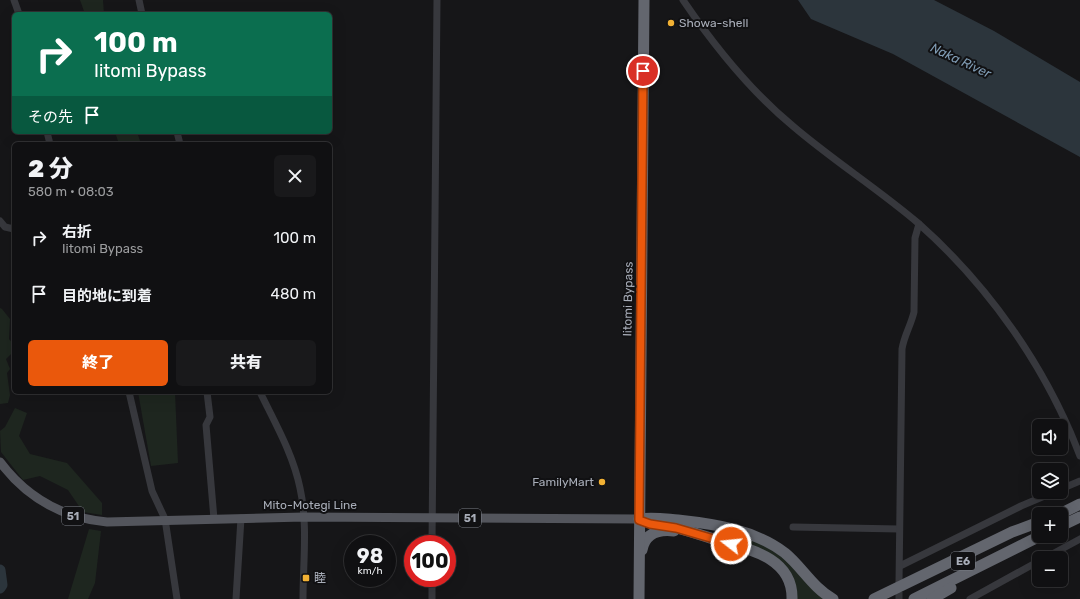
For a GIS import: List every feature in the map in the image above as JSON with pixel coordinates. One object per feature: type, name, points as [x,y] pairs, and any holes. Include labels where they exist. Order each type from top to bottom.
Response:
[{"type":"highway","name":"Iitomi Bypass","points":[[639,599],[644,0]]},
{"type":"highway","points":[[1068,510],[1080,504]]},
{"type":"highway","points":[[639,520],[651,517],[716,525],[763,541],[786,554],[817,587],[833,599]]},
{"type":"highway","points":[[1068,524],[1077,519]]},
{"type":"highway","points":[[639,520],[650,524],[686,531],[751,550],[768,557],[785,574],[791,588],[792,599]]},
{"type":"highway","points":[[874,599],[1012,532],[1032,525]]},
{"type":"highway","name":"E6","points":[[888,599],[1032,527]]},
{"type":"highway","points":[[639,561],[646,540],[653,533],[665,530],[686,531]]},
{"type":"highway","name":"E6","points":[[914,599],[1032,540]]},
{"type":"highway","points":[[932,599],[1034,543]]},
{"type":"main road","name":"Mito-Motegi Line","points":[[0,462],[8,473],[36,498],[68,514],[108,522],[165,519],[304,517],[639,520]]},
{"type":"street","points":[[14,0],[18,12]]},
{"type":"street","points":[[139,0],[142,12]]},
{"type":"street","points":[[432,535],[437,0]]},
{"type":"street","points":[[683,0],[703,30],[728,61],[772,108],[820,149],[880,192],[919,224],[947,250],[980,286],[1016,335],[1044,378],[1080,456]]},
{"type":"street","points":[[0,221],[5,227],[12,229]]},
{"type":"street","points":[[899,583],[902,349],[903,341],[911,324],[914,312],[915,238],[919,224]]},
{"type":"street","points":[[129,394],[151,485],[165,519],[177,599]]},
{"type":"street","points":[[207,394],[210,418],[206,425],[214,519]]},
{"type":"street","points":[[261,394],[294,466],[300,489],[304,517],[303,599]]},
{"type":"street","points":[[1068,486],[1080,481]]},
{"type":"street","points":[[900,566],[1038,499]]},
{"type":"street","points":[[236,599],[241,518]]},
{"type":"street","points":[[793,527],[899,529]]},
{"type":"street","points":[[1058,551],[1080,539]]},
{"type":"street","points":[[970,599],[1032,565]]},
{"type":"street","points":[[432,587],[432,599]]},
{"type":"shaded area","points":[[80,0],[103,0],[104,12],[84,12]]},
{"type":"shaded area","points":[[116,134],[138,134],[140,142],[118,142]]},
{"type":"shaded area","points":[[0,308],[10,319],[9,339],[12,343],[12,353],[6,359],[10,369],[7,373],[10,395],[8,403],[0,404]]},
{"type":"shaded area","points":[[138,394],[175,394],[178,463],[151,466]]},
{"type":"shaded area","points":[[15,408],[27,413],[19,436],[30,454],[67,463],[102,503],[102,515],[83,512],[68,490],[40,476],[23,480],[1,452],[0,431],[5,427]]},
{"type":"shaded area","points":[[89,529],[101,531],[95,583],[88,599],[68,599]]},
{"type":"shaded area","points":[[750,539],[777,551],[823,599],[795,599],[790,574],[749,548]]},
{"type":"water","name":"Naka River","points":[[798,0],[934,0],[994,31],[1080,82],[1080,157],[893,54],[811,19]]},
{"type":"waterway","points":[[0,570],[2,585],[0,588]]},
{"type":"tunnel","points":[[899,585],[899,599]]},
{"type":"place","name":"Showa-shell","points":[[671,23]]},
{"type":"place","name":"FamilyMart","points":[[602,482]]},
{"type":"place","name":"睦","points":[[306,578]]},
{"type":"route","points":[[643,71],[639,520],[650,524],[676,528],[731,544]]}]
